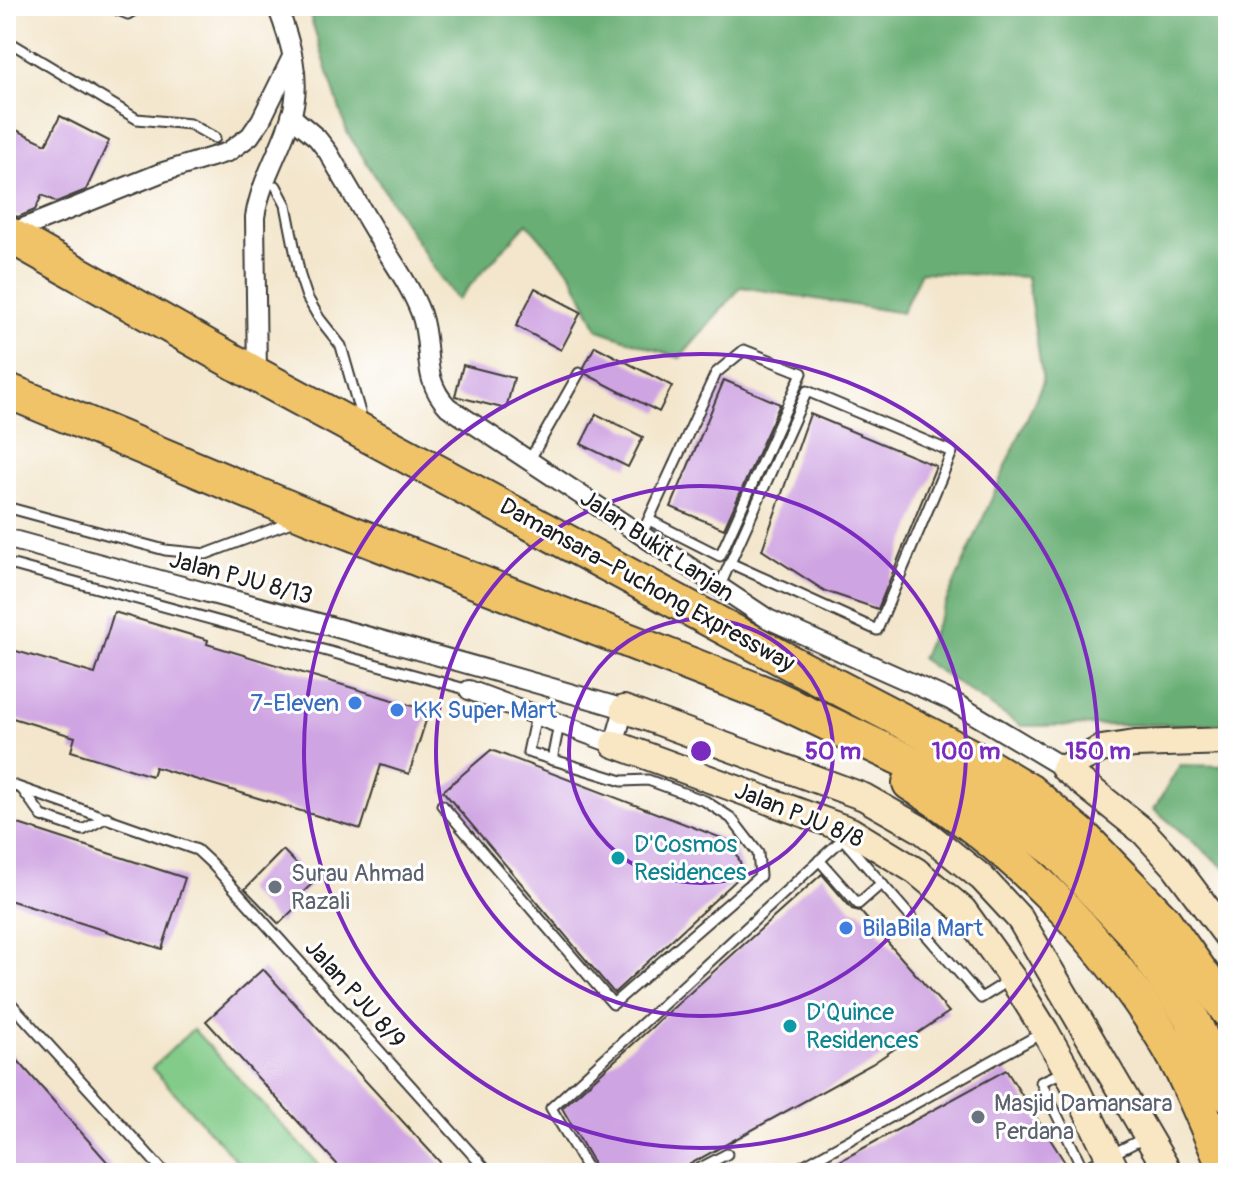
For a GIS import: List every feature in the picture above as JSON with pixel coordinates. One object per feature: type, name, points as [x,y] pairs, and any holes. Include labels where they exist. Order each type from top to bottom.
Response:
[{"type":"highway","name":"Damansara–Puchong Expressway","points":[[7,233],[257,375],[789,662],[974,758],[1029,791],[1082,836],[1164,921],[1228,1011]]},
{"type":"highway","name":"Damansara–Puchong Expressway","points":[[6,390],[308,516],[771,696],[959,786],[1012,817],[1059,853],[1134,933],[1191,1017],[1228,1095]]},
{"type":"highway","points":[[771,696],[941,801],[1008,855],[1074,920],[1130,985],[1164,1038],[1227,1173]]},
{"type":"street","points":[[257,375],[255,217],[266,174],[291,116],[295,99],[293,55],[277,6]]},
{"type":"street","points":[[7,233],[163,172],[228,152],[250,136],[261,120],[293,55]]},
{"type":"street","name":"Jalan Bukit Lanjan","points":[[291,116],[328,152],[398,270],[421,314],[427,364],[438,397],[448,407],[529,461],[645,528],[719,588],[768,619],[950,700],[1064,768],[1144,832],[1175,866],[1228,937]]},
{"type":"street","name":"Jalan PJU 8/13","points":[[6,538],[571,693]]},
{"type":"street","points":[[463,661],[532,714]]},
{"type":"street","points":[[469,690],[520,686],[571,693]]},
{"type":"street","name":"Jalan PJU 8/8","points":[[469,690],[847,835],[916,871],[963,910],[1012,978],[1067,1070],[1113,1164]]},
{"type":"street","name":"Jalan PJU 8/8","points":[[571,693],[624,709],[864,797],[922,830],[982,878],[1020,919],[1167,1173]]},
{"type":"street","points":[[614,744],[624,709]]},
{"type":"street","points":[[1064,768],[1101,749],[1135,744],[1228,741]]},
{"type":"lane","points":[[108,6],[128,14],[141,6]]},
{"type":"lane","points":[[6,40],[137,119],[190,124],[215,138]]},
{"type":"lane","points":[[276,186],[286,205],[303,287],[319,318],[341,346],[366,432]]},
{"type":"lane","points":[[744,350],[802,373],[720,556],[645,528],[716,373],[744,350]]},
{"type":"lane","points":[[529,461],[579,373]]},
{"type":"lane","points":[[719,588],[730,563],[807,391],[952,452],[877,630],[730,563]]},
{"type":"lane","points":[[6,507],[165,550],[206,554],[308,516]]},
{"type":"lane","points":[[6,563],[469,690]]},
{"type":"lane","points":[[442,805],[613,1004],[760,876],[758,853],[731,818],[705,801],[648,780],[622,781],[528,752],[532,714]]},
{"type":"lane","points":[[552,760],[559,724]]},
{"type":"lane","name":"Jalan PJU 8/9","points":[[6,783],[197,850],[489,1173]]},
{"type":"lane","points":[[22,789],[42,816],[83,830],[107,817]]},
{"type":"lane","points":[[590,1173],[551,1108],[847,835],[882,883],[981,998],[1012,978]]},
{"type":"lane","points":[[819,860],[858,904],[882,883]]},
{"type":"lane","points":[[6,998],[165,1173]]},
{"type":"lane","points":[[790,1173],[1045,1031]]},
{"type":"lane","points":[[1067,1070],[1041,1082],[1079,1171],[1113,1164],[1148,1136]]},
{"type":"lane","points":[[691,1173],[727,1154]]},
{"type":"green space","points":[[307,6],[1228,6],[1228,724],[1021,726],[921,659],[1043,382],[1027,277],[921,272],[902,313],[741,287],[680,358],[598,330],[571,273],[527,223],[457,300],[347,132]]},
{"type":"green space","points":[[1180,765],[1228,766],[1228,871],[1154,809]]},
{"type":"green space","points":[[193,1029],[327,1173],[248,1173],[152,1068]]},
{"type":"building","points":[[60,116],[109,141],[86,190],[56,202],[42,195],[35,210],[18,217],[6,213],[6,125],[46,144]]},
{"type":"building","points":[[535,288],[581,312],[561,350],[516,326]]},
{"type":"building","points":[[595,346],[672,386],[659,412],[586,374],[584,367]]},
{"type":"building","points":[[463,365],[514,378],[506,409],[455,396]]},
{"type":"building","points":[[724,380],[780,404],[724,529],[671,507]]},
{"type":"building","points":[[596,414],[643,437],[628,467],[581,444]]},
{"type":"building","points":[[810,414],[936,466],[878,609],[825,591],[762,550]]},
{"type":"building","points":[[114,612],[208,640],[207,644],[429,711],[409,774],[381,765],[361,829],[155,767],[152,776],[71,751],[75,737],[6,716],[6,648],[95,674]]},
{"type":"building","name":"D'Cosmos Residences","points":[[491,750],[732,842],[744,873],[614,993],[443,791]]},
{"type":"building","points":[[6,820],[185,878],[162,949],[6,899]]},
{"type":"building","name":"Surau Ahmad Razali","points":[[283,850],[314,882],[296,899],[300,903],[279,924],[245,889]]},
{"type":"building","name":"D'Quince Residences","points":[[822,874],[852,909],[860,911],[949,1012],[872,1064],[674,1173],[599,1173],[562,1108]]},
{"type":"building","points":[[263,969],[450,1173],[345,1173],[206,1021]]},
{"type":"building","points":[[6,1047],[117,1173],[6,1173]]},
{"type":"building","name":"Masjid Damansara Perdana","points":[[1006,1070],[1066,1164],[1048,1173],[818,1173]]},
{"type":"place","name":"7-Eleven","points":[[355,703]]},
{"type":"place","name":"KK Super Mart","points":[[397,710]]},
{"type":"place","name":"D'Cosmos Residences","points":[[618,858]]},
{"type":"place","name":"Surau Ahmad Razali","points":[[275,887]]},
{"type":"place","name":"BilaBila Mart","points":[[846,928]]},
{"type":"place","name":"D'Quince Residences","points":[[790,1026]]},
{"type":"place","name":"Masjid Damansara Perdana","points":[[978,1117]]}]
